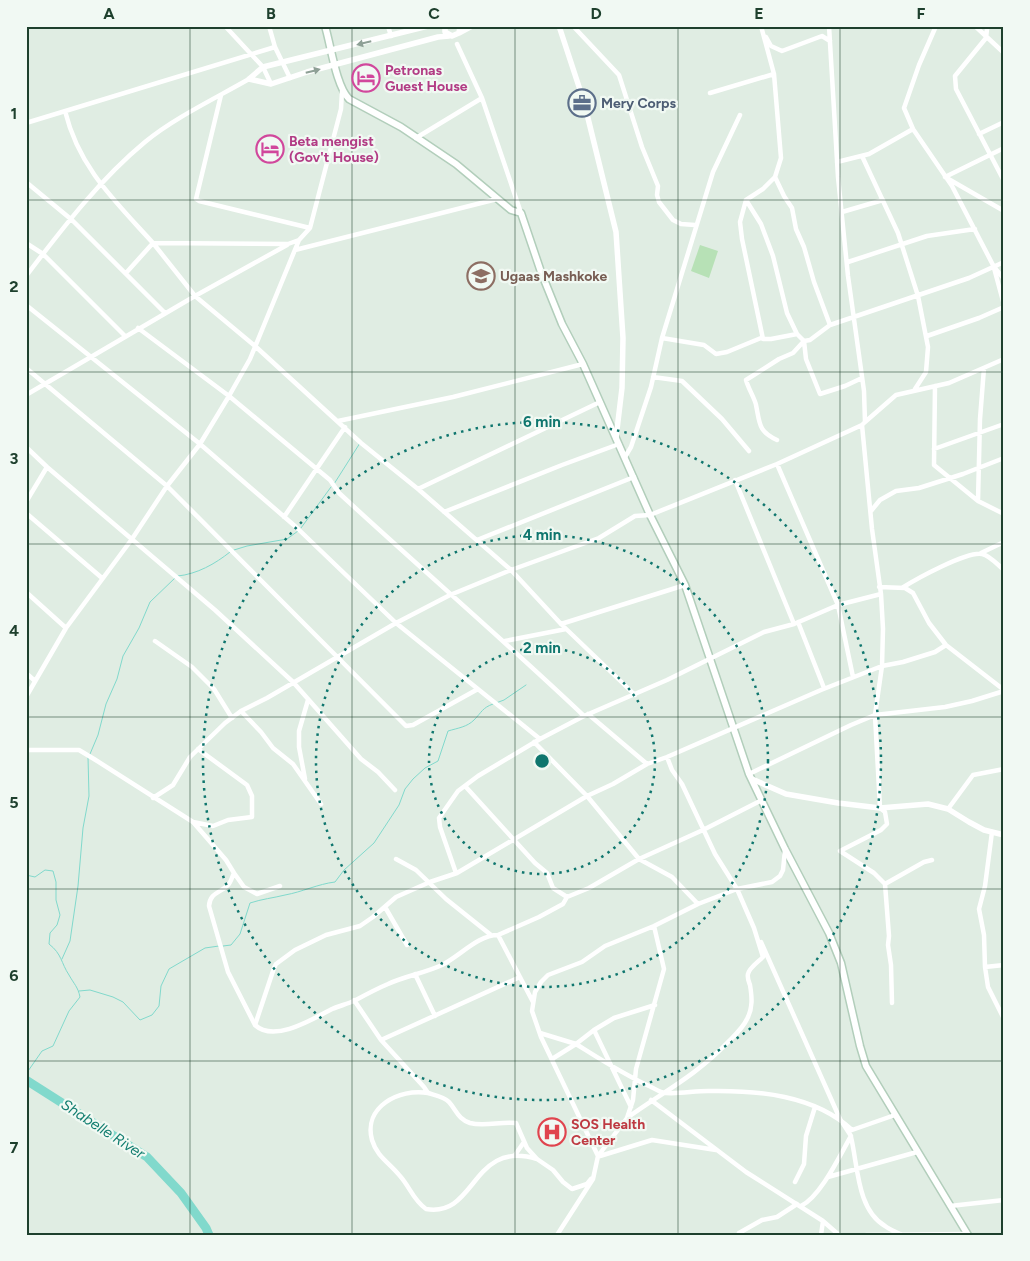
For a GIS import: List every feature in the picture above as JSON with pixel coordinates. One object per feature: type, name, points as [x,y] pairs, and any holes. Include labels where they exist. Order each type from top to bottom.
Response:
[{"type":"main road","points":[[325,26],[342,90],[349,99],[456,164],[511,210],[521,213],[540,272],[562,324],[600,402],[650,515],[685,585],[732,728],[751,776],[785,849],[830,934],[841,962],[866,1066],[967,1234]]},
{"type":"street","points":[[225,26],[263,68],[271,84]]},
{"type":"street","points":[[269,26],[275,47],[290,78]]},
{"type":"street","points":[[388,26],[391,36]]},
{"type":"street","points":[[26,276],[101,185],[152,136],[249,79],[263,68],[428,26]]},
{"type":"street","points":[[445,26],[445,32],[457,44],[482,98],[521,213]]},
{"type":"street","points":[[457,44],[460,26]]},
{"type":"street","points":[[249,79],[271,84],[438,36],[458,34],[472,26]]},
{"type":"street","points":[[444,512],[617,441],[622,388],[623,338],[616,232],[584,102],[559,26]]},
{"type":"street","points":[[573,26],[619,75],[642,147],[658,186],[657,195],[659,202],[673,220],[681,224],[695,225]]},
{"type":"street","points":[[829,26],[837,162],[862,378],[871,511],[881,594],[883,628],[882,666],[875,716],[880,808],[885,812],[888,824],[881,830],[840,851],[874,872],[885,884],[892,1003]]},
{"type":"street","points":[[926,336],[979,318],[1004,306],[994,267],[975,229],[945,177],[913,129],[904,108],[919,65],[936,26]]},
{"type":"street","points":[[975,26],[1004,53]]},
{"type":"street","points":[[989,26],[986,38],[955,76],[956,88],[1004,182]]},
{"type":"street","points":[[762,28],[770,46],[782,51],[822,36],[830,40]]},
{"type":"street","points":[[762,28],[774,74],[782,148],[780,166],[775,177],[763,189],[746,200],[740,222],[762,338]]},
{"type":"street","points":[[26,123],[128,93],[250,53],[275,47]]},
{"type":"street","points":[[710,93],[774,74]]},
{"type":"street","points":[[26,696],[66,628],[132,539],[167,486],[200,444],[229,396],[255,346],[299,240],[310,228],[341,109],[342,90]]},
{"type":"street","points":[[222,95],[196,199],[310,228]]},
{"type":"street","points":[[416,138],[482,98]]},
{"type":"street","points":[[65,111],[70,130],[80,152],[101,185],[154,243],[195,296],[255,346],[361,443],[418,489],[511,570],[561,624],[636,695]]},
{"type":"street","points":[[624,457],[631,447],[653,377],[662,338],[712,172],[740,116]]},
{"type":"street","points":[[979,134],[1004,122]]},
{"type":"street","points":[[837,162],[862,156],[913,129]]},
{"type":"street","points":[[945,177],[1004,148]]},
{"type":"street","points":[[862,156],[902,243],[918,296],[928,348],[926,372],[915,390]]},
{"type":"street","points":[[775,177],[792,208],[796,229],[804,247],[814,282],[830,325]]},
{"type":"street","points":[[945,177],[1004,211]]},
{"type":"street","points":[[26,182],[72,220],[166,313]]},
{"type":"street","points":[[295,250],[497,199]]},
{"type":"street","points":[[746,200],[761,224],[773,256],[787,313],[797,334],[804,341],[806,359],[820,394],[862,378]]},
{"type":"street","points":[[842,212],[883,200]]},
{"type":"street","points":[[848,262],[926,236],[975,229]]},
{"type":"street","points":[[26,395],[138,328],[288,244],[299,240]]},
{"type":"street","points":[[26,243],[43,254],[125,336]]},
{"type":"street","points":[[126,273],[154,243],[288,244]]},
{"type":"street","points":[[778,440],[767,435],[759,424],[756,415],[756,404],[746,380],[779,359],[793,353],[804,341],[810,340],[830,325],[969,278],[1004,263]]},
{"type":"street","points":[[994,267],[1004,279]]},
{"type":"street","points":[[26,306],[200,444],[284,517],[396,623],[540,739]]},
{"type":"street","points":[[138,328],[229,396],[330,480],[339,493],[450,595],[505,641],[586,715],[647,764]]},
{"type":"street","points":[[662,338],[704,345],[716,354],[727,352],[762,338],[771,339],[797,334]]},
{"type":"street","points":[[153,798],[173,785],[190,757],[198,748],[241,711],[340,657],[396,623],[450,595],[511,570],[599,538],[635,516],[650,515],[777,464],[864,424],[896,395],[948,383],[1004,359]]},
{"type":"street","points":[[338,421],[453,397],[582,364]]},
{"type":"street","points":[[26,368],[167,486],[340,657],[406,726],[413,725],[478,689]]},
{"type":"street","points":[[978,501],[979,434],[984,368]]},
{"type":"street","points":[[653,377],[682,380],[722,419],[749,451]]},
{"type":"street","points":[[935,386],[934,465],[978,501],[1004,514]]},
{"type":"street","points":[[418,489],[600,402]]},
{"type":"street","points":[[934,449],[1004,424]]},
{"type":"street","points":[[284,517],[345,427]]},
{"type":"street","points":[[26,447],[47,468],[194,590],[293,682],[360,759],[378,772],[395,790]]},
{"type":"street","points":[[871,511],[880,500],[896,491],[919,488],[1004,458]]},
{"type":"street","points":[[777,464],[838,605],[853,677]]},
{"type":"street","points":[[26,502],[47,468]]},
{"type":"street","points":[[477,540],[634,477]]},
{"type":"street","points":[[735,480],[824,688]]},
{"type":"street","points":[[26,513],[102,578]]},
{"type":"street","points":[[902,588],[922,575],[1004,542]]},
{"type":"street","points":[[980,553],[1004,570]]},
{"type":"street","points":[[561,624],[685,585]]},
{"type":"street","points":[[879,587],[902,588],[913,593],[929,623],[946,645],[1004,690]]},
{"type":"street","points":[[26,592],[66,628]]},
{"type":"street","points":[[456,873],[440,827],[439,818],[458,791],[478,776],[534,742],[586,715],[636,695],[764,632],[796,623],[838,605],[881,594]]},
{"type":"street","points":[[505,641],[566,629]]},
{"type":"street","points":[[155,641],[192,667],[214,689],[232,718]]},
{"type":"street","points":[[255,1025],[276,964],[295,950],[326,936],[360,926],[396,898],[430,882],[456,873],[587,796],[613,784],[647,764],[824,688],[882,666],[935,652],[946,645]]},
{"type":"street","points":[[26,673],[35,681]]},
{"type":"street","points":[[751,776],[851,725],[875,716],[945,707],[972,701],[1004,690]]},
{"type":"street","points":[[306,782],[299,747],[299,731],[308,700]]},
{"type":"street","points":[[241,711],[273,748],[293,764],[321,804]]},
{"type":"street","points":[[534,742],[587,796],[639,859],[672,877],[698,904]]},
{"type":"street","points":[[193,822],[212,826],[228,820],[252,817],[252,796],[247,785],[198,748]]},
{"type":"street","points":[[26,750],[79,750],[127,778],[153,798],[193,822],[226,860],[244,887],[257,894],[280,886]]},
{"type":"street","points":[[667,757],[715,854],[736,889],[840,1119],[851,1136],[864,1202],[872,1215],[884,1226],[902,1235]]},
{"type":"street","points":[[948,809],[973,775],[1004,769]]},
{"type":"street","points":[[751,776],[792,795],[880,808],[928,804],[948,809],[969,822],[1004,835]]},
{"type":"street","points":[[465,786],[513,840],[547,873],[552,888],[567,897]]},
{"type":"street","points":[[234,873],[228,886],[213,895],[209,906],[228,972],[255,1025],[260,1029],[275,1032],[308,1023],[380,987],[442,965],[470,948],[477,941],[491,935],[498,935],[538,917],[564,904],[567,897],[590,888],[639,859],[703,830],[762,800]]},
{"type":"street","points":[[992,832],[985,886],[979,909],[984,935],[988,988],[1004,1019]]},
{"type":"street","points":[[598,1156],[540,1033],[532,1011],[535,992],[541,982],[548,976],[575,966],[605,946],[654,926],[698,904],[736,889],[772,882],[780,876],[783,870],[785,849]]},
{"type":"street","points":[[396,859],[416,870],[446,899],[491,935]]},
{"type":"street","points":[[885,884],[924,862],[932,860]]},
{"type":"street","points":[[385,907],[407,945]]},
{"type":"street","points":[[627,1118],[634,1100],[636,1069],[664,969],[654,926]]},
{"type":"street","points":[[557,1235],[590,1186],[596,1172],[598,1156],[627,1118],[651,1100],[665,1093],[700,1069],[722,1049],[747,1019],[751,1011],[752,997],[747,976],[763,957],[754,928]]},
{"type":"street","points":[[498,935],[532,1002]]},
{"type":"street","points":[[985,967],[1004,965]]},
{"type":"street","points":[[415,974],[435,1016]]},
{"type":"street","points":[[381,1040],[520,977]]},
{"type":"street","points":[[354,1000],[381,1040],[424,1086],[428,1093]]},
{"type":"street","points":[[552,1059],[614,1018],[655,1005]]},
{"type":"street","points":[[594,1030],[631,1107]]},
{"type":"street","points":[[540,1033],[576,1044],[635,1080],[665,1093],[710,1091],[755,1093],[796,1100],[840,1119],[852,1130],[895,1115]]},
{"type":"street","points":[[537,1158],[515,1155],[490,1163],[464,1196],[450,1205],[432,1210],[421,1206],[415,1200],[400,1176],[382,1159],[376,1150],[370,1131],[374,1114],[382,1104],[407,1093],[428,1093],[449,1102],[463,1121],[479,1125],[516,1123],[527,1148],[554,1170],[563,1182],[572,1189],[587,1184],[596,1172]]},
{"type":"street","points":[[651,1100],[746,1172],[823,1220],[839,1235]]},
{"type":"street","points":[[795,1182],[804,1164],[806,1136],[815,1107]]},
{"type":"street","points":[[738,1233],[762,1220],[777,1218],[808,1201],[828,1177],[851,1136]]},
{"type":"street","points":[[598,1156],[652,1140],[717,1150]]},
{"type":"street","points":[[515,1155],[524,1142]]},
{"type":"street","points":[[828,1177],[917,1152]]},
{"type":"street","points":[[950,1206],[1004,1200]]},
{"type":"street","points":[[821,1235],[823,1220]]},
{"type":"street","points":[[866,1235],[967,1234]]},
{"type":"green space","points":[[700,245],[718,251],[709,278],[691,271]]},
{"type":"waterway","points":[[334,484],[360,443]]},
{"type":"waterway","points":[[301,528],[331,487]]},
{"type":"waterway","points":[[234,550],[287,539],[298,531]]},
{"type":"waterway","points":[[178,576],[205,568],[230,552]]},
{"type":"waterway","points":[[90,754],[98,735],[106,704],[117,679],[123,656],[139,628],[150,602],[175,578]]},
{"type":"waterway","points":[[496,703],[504,700],[526,685]]},
{"type":"waterway","points":[[223,946],[231,945],[240,934],[250,903],[335,882],[344,870],[374,843],[399,805],[405,789],[413,779],[425,768],[438,761],[448,731],[468,724],[484,709],[493,704]]},
{"type":"waterway","points":[[62,959],[70,941],[78,886],[83,828],[89,796],[88,757]]},
{"type":"waterway","points":[[26,875],[35,877],[45,870],[53,871],[56,882],[56,900],[60,915],[57,925],[50,933],[49,944],[59,955],[80,997],[69,1011],[53,1046],[42,1051],[26,1074]]},
{"type":"waterway","points":[[79,991],[90,990],[113,997],[123,1002],[140,1020],[152,1015],[159,1006],[161,986],[169,969],[205,948],[219,946]]},
{"type":"waterway","name":"Shabelle River","points":[[26,1080],[147,1157],[181,1193],[209,1235]]},
{"type":"place","name":"Petronas Guest House","points":[[366,78]]},
{"type":"place","name":"Mery Corps","points":[[582,103]]},
{"type":"place","name":"Beta mengist (Gov't House)","points":[[270,149]]},
{"type":"place","name":"Ugaas Mashkoke","points":[[481,276]]},
{"type":"place","name":"SOS Health Center","points":[[552,1132]]}]
